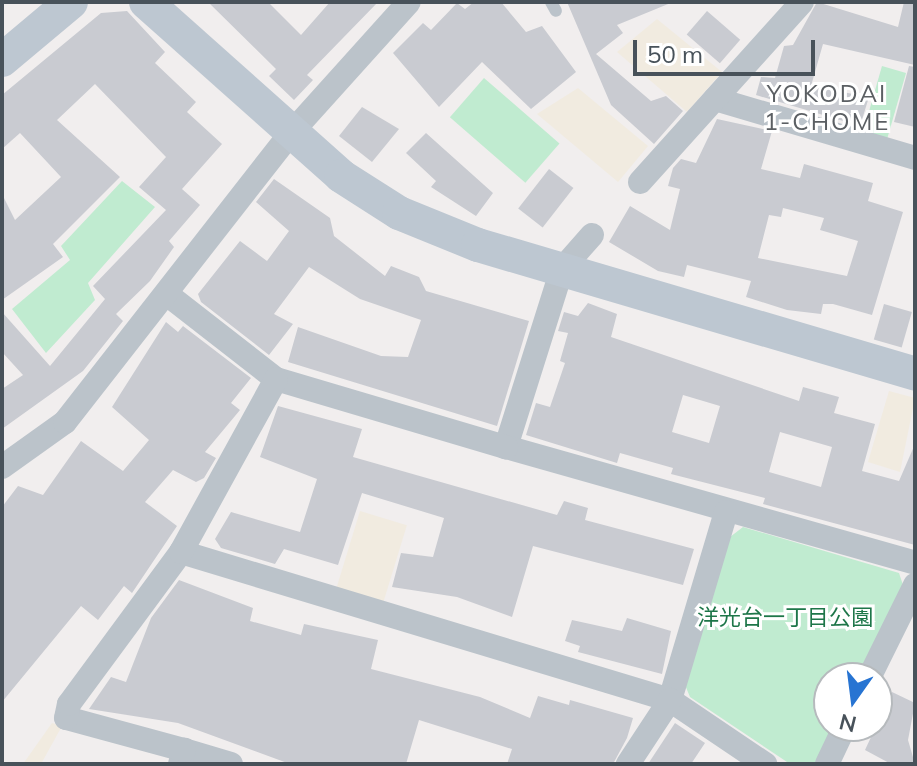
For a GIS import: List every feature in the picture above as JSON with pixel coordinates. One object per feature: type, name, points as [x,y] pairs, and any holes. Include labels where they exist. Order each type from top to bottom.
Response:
[{"type":"street","points":[[2,60],[71,2]]},
{"type":"street","points":[[146,2],[291,133],[399,213],[562,269],[915,374]]},
{"type":"street","points":[[2,467],[65,422],[168,295],[291,133],[409,2]]},
{"type":"street","points":[[640,182],[802,2]]},
{"type":"street","points":[[715,99],[915,158]]},
{"type":"street","points":[[506,447],[562,269],[592,235]]},
{"type":"street","points":[[168,295],[276,379],[726,512],[915,563]]},
{"type":"street","points":[[231,764],[182,757],[66,718],[181,552],[276,379]]},
{"type":"street","points":[[628,764],[670,700],[726,512]]},
{"type":"street","points":[[181,552],[670,700],[765,764]]},
{"type":"street","points":[[877,662],[915,585]]},
{"type":"street","points":[[827,764],[837,742]]},
{"type":"green space","points":[[882,66],[906,73],[886,141],[862,134]]},
{"type":"green space","points":[[484,78],[559,144],[525,183],[450,117]]},
{"type":"green space","points":[[122,181],[155,207],[88,283],[95,300],[46,353],[12,309],[70,260],[61,246]]},
{"type":"green space","name":"洋光台一丁目公園","points":[[743,527],[899,573],[903,585],[867,662],[813,662],[813,742],[828,742],[818,764],[790,764],[690,697],[685,685],[730,537]]},
{"type":"sand","points":[[657,19],[722,72],[687,112],[617,52]]},
{"type":"sand","points":[[578,88],[648,146],[618,182],[537,114]]},
{"type":"sand","points":[[889,391],[915,398],[900,472],[868,462]]},
{"type":"sand","points":[[360,511],[407,525],[383,602],[337,588]]},
{"type":"sand","points":[[52,723],[62,726],[41,764],[23,764]]},
{"type":"building","points":[[208,2],[268,2],[301,35],[330,2],[378,2],[307,75],[313,80],[294,100],[269,76],[276,69]]},
{"type":"building","points":[[474,2],[501,2],[526,32],[542,26],[576,72],[531,109],[482,62],[439,107],[393,53],[423,23],[431,30],[457,3],[465,9]]},
{"type":"building","points":[[567,2],[673,2],[617,25],[623,33],[596,54],[651,101],[666,96],[683,111],[654,144],[611,105]]},
{"type":"building","points":[[817,2],[898,27],[904,2],[915,2],[915,65],[823,44],[811,86],[869,97],[860,126],[756,95],[761,77],[775,78],[784,46],[793,45]]},
{"type":"building","points":[[127,11],[165,52],[155,63],[196,102],[187,112],[222,144],[182,189],[200,205],[169,241],[174,247],[150,281],[116,314],[123,321],[83,371],[2,429],[2,389],[23,375],[2,352],[2,312],[50,366],[105,299],[93,286],[166,210],[139,187],[166,157],[95,84],[57,120],[120,177],[53,244],[63,257],[2,300],[2,194],[15,220],[61,177],[20,133],[2,149],[2,95],[101,13]]},
{"type":"building","points":[[707,11],[740,40],[720,63],[687,34]]},
{"type":"building","points":[[909,66],[915,67],[915,127],[894,122]]},
{"type":"building","points":[[362,107],[399,129],[372,162],[339,136]]},
{"type":"building","points":[[717,119],[772,131],[761,169],[800,178],[804,164],[873,183],[868,201],[903,212],[872,315],[833,304],[823,304],[821,314],[787,310],[746,297],[751,281],[687,265],[684,277],[658,271],[609,242],[630,206],[670,230],[680,189],[668,186],[673,168],[681,159],[696,163]],"holes":[[[783,208],[824,218],[820,230],[858,241],[847,276],[758,258],[769,215],[781,217]]]},
{"type":"building","points":[[426,133],[493,193],[476,216],[431,187],[436,181],[406,153]]},
{"type":"building","points":[[549,169],[573,188],[543,227],[518,208]]},
{"type":"building","points":[[274,179],[330,218],[334,236],[385,276],[391,266],[419,277],[426,291],[529,321],[497,426],[288,362],[298,327],[381,356],[408,357],[421,320],[360,299],[309,267],[274,314],[293,324],[269,355],[201,302],[198,294],[240,241],[267,261],[289,231],[256,202]]},
{"type":"building","points":[[588,303],[617,314],[611,337],[799,401],[803,387],[839,397],[834,413],[875,424],[862,471],[899,481],[915,444],[915,545],[763,504],[765,498],[671,474],[673,468],[620,453],[617,463],[526,435],[536,403],[550,407],[565,363],[560,361],[568,333],[558,331],[564,312],[578,316]],"holes":[[[683,395],[720,406],[709,443],[672,432]],[[780,432],[832,447],[821,487],[769,472]]]},
{"type":"building","points":[[884,304],[912,312],[902,348],[874,340]]},
{"type":"building","points":[[166,322],[178,332],[183,326],[251,378],[231,403],[240,410],[205,452],[216,458],[204,478],[196,482],[173,470],[145,502],[177,526],[132,593],[124,586],[98,620],[81,606],[2,702],[2,507],[18,486],[43,495],[81,441],[123,471],[149,440],[112,407]]},
{"type":"building","points":[[278,406],[362,429],[353,457],[557,515],[564,501],[588,508],[585,520],[694,549],[683,585],[533,546],[512,617],[457,597],[392,587],[401,553],[433,557],[444,518],[362,493],[338,565],[284,549],[275,564],[221,548],[215,539],[231,512],[300,532],[317,479],[260,457]]},
{"type":"building","points":[[179,580],[253,608],[250,621],[301,635],[304,624],[378,640],[371,669],[480,697],[530,718],[538,696],[569,705],[570,700],[633,718],[627,738],[613,764],[507,764],[512,749],[419,720],[406,764],[290,764],[178,723],[89,709],[111,677],[126,682],[151,618]]},
{"type":"building","points":[[627,618],[671,631],[662,674],[578,652],[580,646],[565,641],[572,620],[622,631]]},
{"type":"building","points":[[893,692],[915,703],[908,740],[915,764],[891,764],[865,750],[869,742],[893,742]]},
{"type":"building","points":[[675,723],[705,743],[691,764],[648,764]]},
{"type":"district","name":"YOKODAI 1-CHOME","points":[[827,108]]}]
